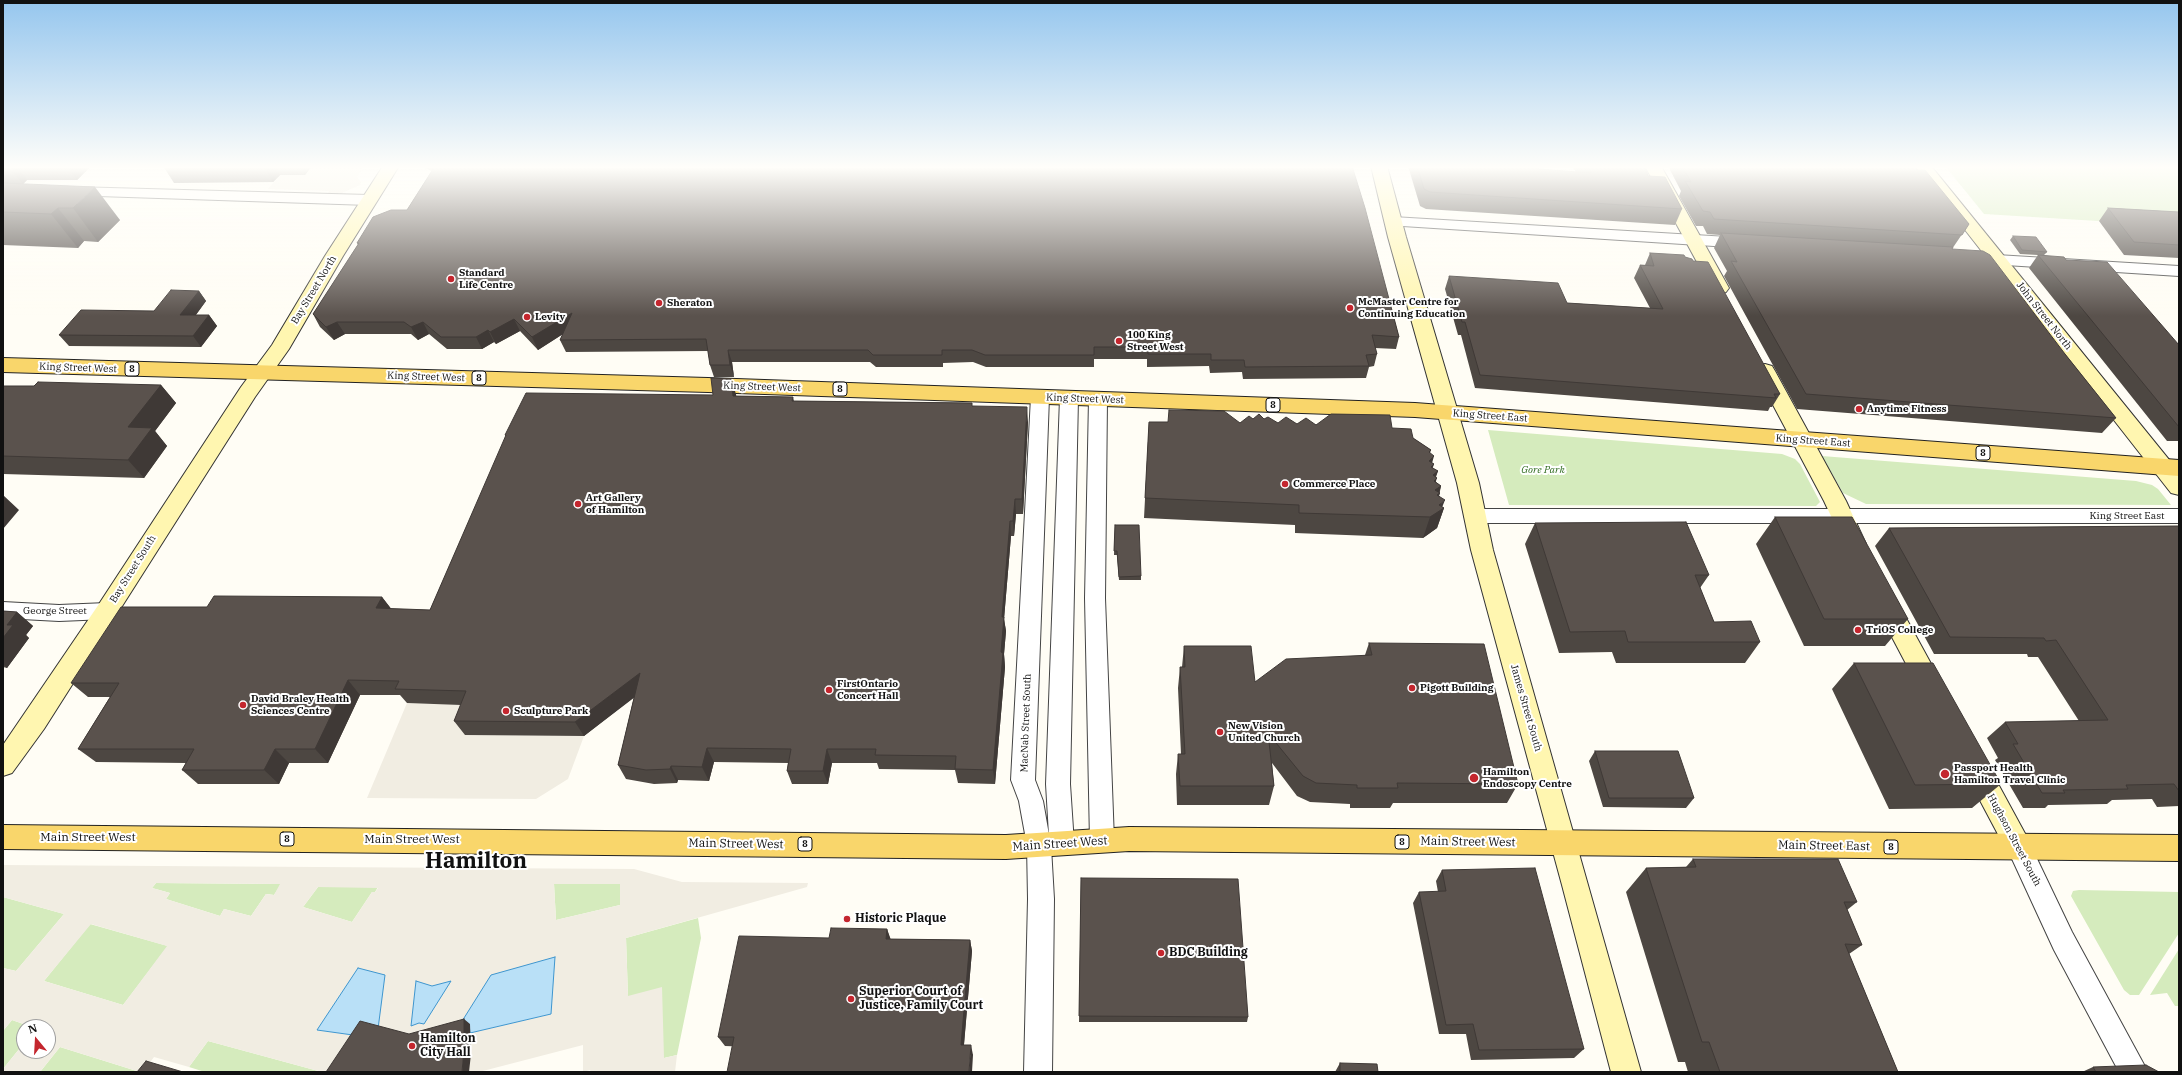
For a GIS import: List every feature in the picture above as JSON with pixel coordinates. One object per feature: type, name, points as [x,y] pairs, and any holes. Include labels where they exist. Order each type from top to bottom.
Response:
[{"type":"main road","name":"Bay Street North","points":[[262,372],[279,349],[359,216]]},
{"type":"main road","name":"James Street South","points":[[1392,216],[1468,484],[1482,550],[1626,1072]]},
{"type":"main road","points":[[1681,216],[1728,303]]},
{"type":"main road","name":"John Street North","points":[[1964,216],[2171,468],[2179,487]]},
{"type":"main road","points":[[1755,352],[1865,562]]},
{"type":"main road","name":"King Street West","points":[[3,365],[722,385],[1448,413]]},
{"type":"main road","name":"Bay Street South","points":[[3,765],[35,721],[262,372]]},
{"type":"main road","name":"King Street East","points":[[1448,413],[2171,468]]},
{"type":"main road","points":[[1876,583],[1944,711]]},
{"type":"main road","name":"Hughson Street South","points":[[1965,749],[2019,848]]},
{"type":"main road","name":"Main Street West","points":[[3,837],[1006,847],[1137,840],[1564,843]]},
{"type":"main road","name":"Main Street East","points":[[1564,843],[2019,848],[2179,848]]},
{"type":"street","points":[[1393,222],[1762,244]]},
{"type":"street","points":[[1965,258],[2179,271]]},
{"type":"street","name":"MacNab Street South","points":[[1040,397],[1023,780],[1050,844]]},
{"type":"street","name":"MacNab Street South","points":[[1038,1072],[1041,899],[1058,784],[1069,398]]},
{"type":"street","points":[[1098,399],[1095,598],[1102,841]]},
{"type":"street","name":"King Street East","points":[[1474,516],[2179,516]]},
{"type":"street","name":"George Street","points":[[3,610],[59,613],[107,611]]},
{"type":"street","name":"Hughson Street South","points":[[2019,848],[2063,941],[2134,1072]]},
{"type":"green space","points":[[2019,216],[2179,216],[2179,226]]},
{"type":"green space","name":"Gore Park","points":[[1488,430],[1782,454],[1795,459],[1800,464],[1820,502],[1816,506],[1509,505]]},
{"type":"green space","points":[[1822,456],[2136,481],[2152,485],[2158,489],[2171,505],[1866,504],[1843,493]]},
{"type":"green space","points":[[156,883],[281,884],[274,895],[266,894],[251,916],[224,909],[220,916],[166,899],[170,893],[152,888]]},
{"type":"green space","points":[[554,884],[620,884],[620,905],[556,920]]},
{"type":"green space","points":[[318,887],[378,887],[375,892],[372,892],[352,922],[303,907]]},
{"type":"green space","points":[[2073,891],[2179,892],[2179,933],[2139,995],[2130,995],[2124,990],[2071,896]]},
{"type":"green space","points":[[3,897],[64,914],[16,971],[3,968]]},
{"type":"green space","points":[[698,918],[701,938],[677,1055],[664,1058],[628,997],[626,938]]},
{"type":"green space","points":[[90,924],[168,946],[123,1005],[44,981]]},
{"type":"green space","points":[[2179,949],[2179,1006],[2175,1006],[2167,993],[2150,995]]},
{"type":"green space","points":[[12,1020],[16,1021],[16,1053],[3,1069],[3,1031]]},
{"type":"green space","points":[[208,1041],[322,1072],[205,1072],[189,1067]]},
{"type":"green space","points":[[60,1047],[140,1072],[40,1072],[50,1059],[56,1059],[56,1052]]},
{"type":"shaded area","points":[[407,703],[477,705],[465,735],[584,736],[568,779],[536,799],[367,798]]},
{"type":"shaded area","points":[[3,865],[634,869],[682,882],[808,883],[807,887],[626,938],[628,996],[662,987],[664,1058],[677,1055],[675,1072],[591,1072],[590,1070],[583,1072],[583,1045],[479,1072],[469,1072],[470,1033],[551,1014],[459,1026],[431,1035],[317,1030],[360,1036],[337,1072],[322,1072],[208,1041],[189,1067],[154,1057],[143,1072],[60,1047],[56,1052],[56,1019],[16,1019],[16,1021],[12,1020],[3,1031],[3,968],[16,971],[64,914],[3,897]],"holes":[[[156,883],[280,884],[274,895],[266,894],[251,916],[224,909],[220,916],[166,899],[170,893],[152,888]],[[554,884],[620,884],[620,905],[556,920]],[[318,887],[378,888],[375,892],[372,892],[352,922],[303,907]],[[91,924],[167,946],[123,1005],[44,981]]]},
{"type":"shaded area","points":[[16,1053],[16,1059],[50,1059],[40,1072],[3,1072],[3,1069]]},
{"type":"water","points":[[555,957],[551,1014],[470,1033],[469,1025],[459,1026],[491,975]]},
{"type":"water","points":[[358,968],[385,975],[378,1029],[360,1036],[317,1030]]},
{"type":"water","points":[[416,981],[432,986],[451,981],[424,1024],[419,1023],[411,1026]]},
{"type":"building","points":[[1367,216],[1399,337],[1372,335],[1377,354],[1366,355],[1369,366],[1245,367],[1244,360],[1211,360],[1211,354],[1148,354],[1148,347],[1094,347],[1094,355],[985,355],[972,350],[942,350],[942,355],[873,355],[868,350],[728,350],[730,365],[710,365],[706,339],[560,340],[572,313],[532,337],[514,319],[490,332],[488,330],[476,337],[441,337],[423,322],[411,327],[404,322],[337,322],[326,327],[313,314],[359,243],[357,243],[373,217]]},
{"type":"building","points":[[1712,216],[1963,216],[1969,224],[1962,235],[1714,219]]},
{"type":"building","points":[[2114,216],[2179,216],[2179,245],[2134,242]]},
{"type":"building","points":[[1721,233],[1953,247],[1952,249],[1983,251],[1990,255],[2065,354],[2116,418],[1806,394],[1731,261],[1737,262]]},
{"type":"building","points":[[2013,236],[2036,237],[2047,252],[2022,250]]},
{"type":"building","points":[[1650,253],[1684,255],[1693,261],[1708,262],[1780,394],[1774,394],[1776,398],[1480,375],[1465,322],[1462,322],[1449,276],[1558,283],[1567,303],[1663,309],[1640,265],[1654,266]]},
{"type":"building","points":[[2038,255],[2064,257],[2066,260],[2107,262],[2179,345],[2179,427]]},
{"type":"building","points":[[171,290],[199,291],[180,315],[209,315],[193,336],[59,335],[81,310],[154,311]]},
{"type":"building","points":[[711,378],[731,379],[733,396],[793,397],[792,401],[972,403],[972,406],[1027,407],[1022,499],[1015,499],[1013,521],[1010,521],[1002,617],[1004,617],[1001,652],[1003,653],[993,770],[955,769],[956,756],[875,755],[876,749],[827,749],[823,771],[787,771],[791,749],[707,748],[702,767],[671,766],[670,769],[646,770],[618,765],[640,673],[575,722],[454,721],[466,691],[395,689],[399,681],[348,680],[315,749],[275,749],[264,770],[182,770],[194,749],[78,749],[119,683],[71,683],[121,607],[207,607],[214,596],[382,597],[376,608],[430,610],[505,435],[526,393],[713,395]]},
{"type":"building","points":[[38,382],[161,385],[128,427],[152,428],[128,460],[3,456],[3,386],[34,386]]},
{"type":"building","name":"Commerce Place","points":[[1169,410],[1224,411],[1240,423],[1249,416],[1253,419],[1259,414],[1264,419],[1268,417],[1278,423],[1286,417],[1297,424],[1306,418],[1316,425],[1331,414],[1390,415],[1392,428],[1411,429],[1413,438],[1431,450],[1429,452],[1434,456],[1429,461],[1434,464],[1431,467],[1438,471],[1433,475],[1437,478],[1434,481],[1441,486],[1435,490],[1440,493],[1437,495],[1445,500],[1439,505],[1444,508],[1430,517],[1299,513],[1299,505],[1145,498],[1149,422],[1168,422]]},
{"type":"building","points":[[1775,517],[1852,517],[1908,619],[1824,619]]},
{"type":"building","points":[[1686,522],[1709,575],[1695,575],[1714,622],[1751,621],[1760,642],[1628,642],[1625,631],[1570,632],[1535,523]]},
{"type":"building","points":[[1115,525],[1139,525],[1141,576],[1119,577],[1117,551],[1114,551]]},
{"type":"building","points":[[2179,526],[2179,791],[2174,784],[2126,785],[2128,789],[2063,790],[2065,793],[2042,793],[2013,744],[2018,744],[2005,722],[2108,720],[2056,640],[2046,641],[2044,638],[1950,637],[1889,528]]},
{"type":"building","points":[[3,611],[17,612],[7,625],[13,625],[3,638]]},
{"type":"building","points":[[1369,643],[1484,644],[1518,784],[1397,783],[1398,788],[1357,788],[1357,785],[1316,783],[1303,776],[1268,733],[1274,786],[1180,786],[1178,754],[1185,754],[1180,667],[1185,667],[1184,646],[1251,646],[1255,682],[1286,659],[1372,655]]},
{"type":"building","points":[[1854,663],[1933,663],[2001,784],[1915,785]]},
{"type":"building","points":[[1595,751],[1678,751],[1694,798],[1609,798]]},
{"type":"building","points":[[1693,859],[1838,859],[1857,902],[1844,902],[1862,945],[1845,944],[1898,1072],[1720,1072],[1709,1042],[1702,1042],[1646,868],[1696,867]]},
{"type":"building","points":[[1535,868],[1584,1049],[1479,1050],[1473,1024],[1446,1025],[1419,892],[1446,891],[1442,870]]},
{"type":"building","name":"BDC Building","points":[[1081,878],[1238,879],[1248,1017],[1079,1016]]},
{"type":"building","name":"Superior Court of Justice, Family Court","points":[[831,928],[887,929],[886,939],[970,940],[961,1045],[971,1045],[969,1072],[727,1072],[734,1037],[718,1037],[739,936],[829,938]]},
{"type":"building","name":"Hamilton City Hall","points":[[464,1019],[462,1072],[326,1072],[360,1021],[409,1034]]},
{"type":"building","points":[[146,1061],[183,1072],[137,1072]]},
{"type":"building","points":[[1340,1063],[1377,1064],[1378,1072],[1340,1072]]},
{"type":"building","points":[[2146,1065],[2159,1072],[2096,1072],[2093,1067]]},
{"type":"place","name":"Standard Life Centre","points":[[451,279]]},
{"type":"place","name":"Sheraton","points":[[659,303]]},
{"type":"place","name":"McMaster Centre for Continuing Education","points":[[1350,308]]},
{"type":"place","name":"Levity","points":[[527,317]]},
{"type":"place","name":"100 King Street West","points":[[1119,341]]},
{"type":"place","name":"Anytime Fitness","points":[[1859,409]]},
{"type":"place","name":"Commerce Place","points":[[1285,484]]},
{"type":"place","name":"Art Gallery of Hamilton","points":[[578,504]]},
{"type":"place","name":"TriOS College","points":[[1858,630]]},
{"type":"place","name":"Pigott Building","points":[[1412,688]]},
{"type":"place","name":"FirstOntario Concert Hall","points":[[829,690]]},
{"type":"place","name":"David Braley Health Sciences Centre","points":[[243,705]]},
{"type":"place","name":"Sculpture Park","points":[[506,711]]},
{"type":"place","name":"New Vision United Church","points":[[1220,732]]},
{"type":"place","name":"Passport Health Hamilton Travel Clinic","points":[[1945,774]]},
{"type":"place","name":"Hamilton Endoscopy Centre","points":[[1474,778]]},
{"type":"place","name":"Historic Plaque","points":[[847,919]]},
{"type":"place","name":"BDC Building","points":[[1161,953]]},
{"type":"place","name":"Superior Court of Justice, Family Court","points":[[851,999]]},
{"type":"place","name":"Hamilton City Hall","points":[[412,1046]]},
{"type":"district","name":"Hamilton","points":[[476,862]]}]
